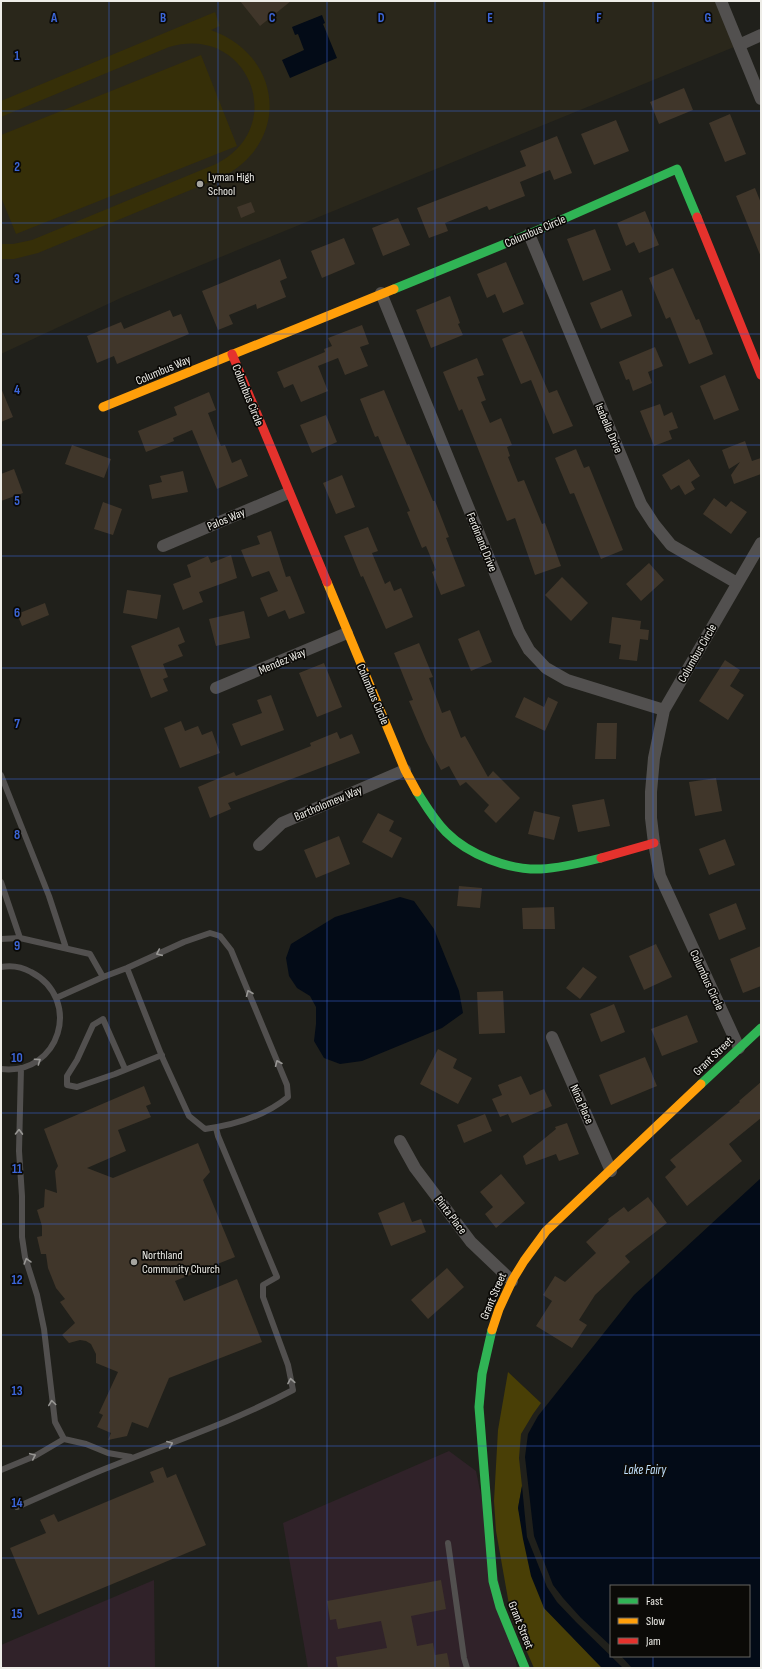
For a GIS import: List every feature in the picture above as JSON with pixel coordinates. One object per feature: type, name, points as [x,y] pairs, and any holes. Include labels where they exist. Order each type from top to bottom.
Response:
[{"type":"street","points":[[721,1],[761,99]]},
{"type":"street","points":[[739,45],[761,35]]},
{"type":"street","name":"Columbus Circle","points":[[654,843],[584,863],[552,868],[522,867],[492,860],[466,848],[446,832],[422,801],[405,770],[288,493],[232,354],[529,234],[677,169],[761,375]]},
{"type":"street","name":"Isabella Drive","points":[[529,234],[641,504],[654,524],[671,545],[737,583]]},
{"type":"street","name":"Ferdinand Drive","points":[[381,293],[519,632],[529,650],[546,668],[568,680],[664,710]]},
{"type":"street","name":"Columbus Way","points":[[103,407],[232,354]]},
{"type":"street","name":"Palos Way","points":[[163,546],[288,493]]},
{"type":"street","name":"Columbus Circle","points":[[739,1048],[660,876],[651,818],[651,792],[654,758],[664,710],[761,543]]},
{"type":"street","name":"Mendez Way","points":[[216,688],[347,633]]},
{"type":"street","name":"Bartholomew Way","points":[[259,846],[282,823],[405,770]]},
{"type":"street","name":"Grant Street","points":[[525,1668],[500,1607],[493,1581],[479,1407],[480,1379],[494,1322],[512,1281],[522,1264],[546,1231],[761,1028]]},
{"type":"street","name":"Nina Place","points":[[552,1037],[611,1171]]},
{"type":"street","name":"Pinta Place","points":[[400,1141],[415,1168],[471,1242],[512,1281]]},
{"type":"lane","points":[[1,775],[49,896],[66,948]]},
{"type":"lane","points":[[1,882],[20,938]]},
{"type":"lane","points":[[56,998],[103,977],[128,968],[184,942],[210,933],[220,936],[231,950],[287,1085],[288,1097],[277,1106],[244,1121],[216,1128],[205,1129],[189,1116],[162,1055],[128,968]]},
{"type":"lane","points":[[1,939],[20,938],[90,954],[103,977]]},
{"type":"lane","points":[[1,967],[6,966],[24,968],[40,977],[52,990],[56,998],[59,1006],[60,1024],[55,1042],[45,1056],[30,1066],[12,1071],[1,1069]]},
{"type":"lane","points":[[125,1069],[103,1019],[92,1024],[77,1060],[66,1076],[67,1085],[77,1087],[115,1074],[162,1055]]},
{"type":"lane","points":[[21,1068],[19,1151],[22,1196],[22,1237],[25,1257],[37,1295],[44,1330],[55,1422],[64,1439]]},
{"type":"lane","points":[[17,1507],[133,1458],[236,1417],[293,1390],[288,1365],[263,1297],[263,1285],[277,1278],[216,1128]]},
{"type":"lane","points":[[1,1470],[35,1456],[64,1439],[86,1444],[108,1454],[133,1458]]},
{"type":"lane","points":[[448,1543],[464,1658],[467,1668]]},
{"type":"shaded area","name":"Lyman High School","points":[[1,1],[721,1],[739,45],[123,297],[1,354]]},
{"type":"shaded area","points":[[215,12],[220,26],[211,30],[235,42],[253,59],[264,79],[269,100],[268,122],[260,143],[244,162],[222,177],[38,253],[14,259],[1,259],[1,244],[13,244],[32,240],[216,164],[238,147],[251,127],[254,104],[250,83],[238,64],[220,50],[197,44],[169,47],[1,117],[1,101]]},
{"type":"shaded area","points":[[201,55],[237,146],[16,234],[1,197],[1,135]]},
{"type":"shaded area","points":[[508,1372],[541,1403],[521,1434],[519,1458],[522,1486],[518,1508],[544,1608],[602,1668],[534,1668],[511,1616],[496,1531],[494,1501],[498,1430]]},
{"type":"shaded area","points":[[449,1451],[476,1471],[517,1668],[308,1668],[283,1523]]},
{"type":"shaded area","points":[[154,1580],[155,1668],[1,1668],[1,1645]]},
{"type":"water","points":[[322,15],[325,23],[323,24],[337,58],[290,78],[282,60],[304,50],[298,34],[295,35],[292,27]]},
{"type":"water","points":[[400,897],[414,901],[434,929],[459,991],[463,1013],[442,1028],[362,1061],[340,1064],[324,1058],[314,1041],[316,1007],[310,996],[297,988],[289,976],[286,958],[291,944],[335,917]]},
{"type":"water","name":"Lake Fairy","points":[[761,1178],[761,1668],[632,1668],[622,1657],[750,1657],[750,1585],[610,1585],[610,1645],[581,1618],[553,1585],[534,1536],[525,1457],[528,1434],[538,1416],[634,1295]]},
{"type":"water","points":[[522,1486],[527,1537],[547,1587],[557,1602],[610,1657],[623,1668],[602,1668],[544,1608],[531,1576],[518,1508]]},
{"type":"building","points":[[240,1],[291,1],[260,26]]},
{"type":"building","points":[[684,88],[693,110],[659,124],[650,102]]},
{"type":"building","points":[[730,114],[746,154],[725,162],[709,123]]},
{"type":"building","points":[[616,120],[629,151],[594,165],[581,134]]},
{"type":"building","points":[[557,136],[572,173],[554,180],[550,170],[520,182],[525,196],[489,210],[487,206],[445,223],[448,231],[429,238],[417,208],[526,166],[520,151]]},
{"type":"building","points":[[755,188],[761,203],[761,257],[736,196]]},
{"type":"building","points":[[251,202],[255,212],[241,218],[237,207]]},
{"type":"building","points":[[645,211],[659,245],[639,253],[634,242],[626,246],[617,223]]},
{"type":"building","points":[[398,218],[410,245],[383,256],[372,228]]},
{"type":"building","points":[[595,229],[611,270],[583,281],[567,239]]},
{"type":"building","points":[[344,238],[355,264],[322,278],[311,251]]},
{"type":"building","points":[[280,259],[287,278],[280,281],[286,297],[257,309],[256,304],[229,315],[233,324],[218,330],[202,291]]},
{"type":"building","points":[[506,262],[524,304],[503,313],[495,294],[487,298],[477,274]]},
{"type":"building","points":[[673,268],[696,320],[699,319],[713,354],[689,364],[670,317],[666,319],[649,278]]},
{"type":"building","points":[[622,290],[632,316],[601,329],[590,303]]},
{"type":"building","points":[[450,296],[460,323],[458,324],[463,335],[431,348],[416,310]]},
{"type":"building","points":[[170,310],[173,317],[181,314],[189,334],[117,364],[114,356],[97,363],[87,336],[121,322],[124,329]]},
{"type":"building","points":[[362,325],[369,344],[360,347],[368,366],[345,375],[338,358],[318,366],[328,391],[301,402],[293,384],[284,388],[277,372],[325,352],[324,349],[332,346],[328,338]]},
{"type":"building","points":[[522,331],[549,393],[557,390],[573,426],[553,434],[531,380],[521,384],[502,339]]},
{"type":"building","points":[[655,347],[663,366],[648,372],[652,383],[633,391],[629,379],[626,380],[619,362]]},
{"type":"building","points":[[477,358],[484,375],[477,377],[486,400],[481,402],[490,423],[501,418],[512,445],[507,447],[510,456],[508,457],[518,482],[524,480],[542,524],[545,523],[561,566],[535,575],[515,518],[507,521],[462,409],[459,411],[443,372]]},
{"type":"building","points":[[725,375],[739,410],[714,420],[700,386]]},
{"type":"building","points":[[1,388],[13,417],[1,422]]},
{"type":"building","points":[[384,390],[407,445],[409,444],[433,501],[435,501],[449,537],[446,538],[465,586],[441,595],[432,572],[436,570],[426,546],[422,548],[407,512],[410,511],[378,436],[375,437],[360,399]]},
{"type":"building","points":[[209,392],[216,410],[208,413],[221,446],[225,445],[232,463],[241,459],[248,476],[217,489],[192,430],[173,438],[174,441],[146,452],[138,431],[177,415],[174,407]]},
{"type":"building","points":[[660,404],[664,416],[672,412],[678,428],[669,431],[672,439],[654,446],[640,411]]},
{"type":"building","points":[[326,415],[337,442],[312,453],[300,425]]},
{"type":"building","points":[[745,441],[752,461],[761,458],[761,474],[734,484],[731,475],[740,462],[729,469],[722,450]]},
{"type":"building","points":[[72,445],[111,459],[104,478],[65,464]]},
{"type":"building","points":[[576,449],[584,468],[589,466],[623,550],[601,559],[574,493],[570,494],[555,458]]},
{"type":"building","points":[[689,459],[700,476],[691,482],[695,489],[685,495],[679,485],[671,490],[662,475]]},
{"type":"building","points":[[14,469],[23,493],[1,501],[1,474]]},
{"type":"building","points":[[183,471],[188,492],[152,499],[149,485],[162,482],[160,476]]},
{"type":"building","points":[[342,475],[355,507],[336,514],[323,483]]},
{"type":"building","points":[[714,498],[726,507],[731,501],[747,512],[731,534],[703,514]]},
{"type":"building","points":[[103,502],[122,509],[113,535],[94,529]]},
{"type":"building","points":[[368,527],[378,551],[372,553],[385,584],[390,581],[394,591],[401,588],[413,617],[386,629],[363,576],[361,577],[344,536]]},
{"type":"building","points":[[271,531],[286,577],[290,576],[305,613],[289,619],[285,610],[268,617],[260,598],[278,591],[269,571],[252,577],[241,550],[260,544],[257,536]]},
{"type":"building","points":[[231,555],[237,578],[199,592],[203,602],[183,610],[173,584],[191,577],[187,565],[208,556],[211,563]]},
{"type":"building","points":[[649,563],[664,580],[641,601],[626,584]]},
{"type":"building","points":[[562,577],[588,603],[571,621],[545,595]]},
{"type":"building","points":[[127,590],[161,595],[157,619],[123,613]]},
{"type":"building","points":[[45,603],[49,615],[22,626],[17,614]]},
{"type":"building","points":[[244,611],[250,638],[216,646],[209,619]]},
{"type":"building","points":[[612,617],[641,621],[640,629],[649,630],[648,640],[640,639],[637,661],[619,659],[621,645],[609,643]]},
{"type":"building","points":[[179,627],[185,642],[178,645],[183,656],[163,664],[168,677],[163,679],[168,691],[151,698],[131,646]]},
{"type":"building","points":[[479,630],[492,662],[471,671],[458,639]]},
{"type":"building","points":[[419,643],[433,677],[429,678],[442,713],[450,710],[461,738],[465,736],[488,777],[493,771],[520,798],[496,823],[484,811],[489,805],[466,782],[460,786],[449,766],[441,770],[426,741],[409,701],[413,700],[394,653]]},
{"type":"building","points":[[725,660],[740,670],[730,686],[744,695],[728,720],[699,701]]},
{"type":"building","points":[[324,663],[342,707],[317,717],[299,673]]},
{"type":"building","points":[[271,695],[284,730],[241,746],[232,724],[262,713],[257,700]]},
{"type":"building","points":[[524,697],[544,707],[548,697],[558,702],[545,731],[515,717]]},
{"type":"building","points":[[181,721],[185,731],[198,726],[202,735],[212,731],[220,753],[180,768],[164,728]]},
{"type":"building","points":[[597,723],[617,723],[616,759],[595,759]]},
{"type":"building","points":[[337,732],[340,739],[352,734],[360,753],[228,803],[231,809],[210,818],[198,787],[234,772],[236,776],[311,746],[310,743]]},
{"type":"building","points":[[716,778],[722,811],[695,816],[689,782]]},
{"type":"building","points":[[604,799],[610,826],[578,832],[572,805]]},
{"type":"building","points":[[534,811],[560,817],[554,840],[528,834]]},
{"type":"building","points":[[378,813],[394,821],[389,831],[402,838],[392,858],[362,842]]},
{"type":"building","points":[[339,836],[350,864],[316,878],[304,850]]},
{"type":"building","points":[[725,839],[735,865],[709,875],[699,849]]},
{"type":"building","points":[[459,886],[482,888],[480,908],[457,906]]},
{"type":"building","points":[[736,903],[746,929],[719,940],[709,914]]},
{"type":"building","points":[[554,907],[555,929],[523,929],[522,908]]},
{"type":"building","points":[[656,944],[672,977],[644,990],[629,956]]},
{"type":"building","points":[[761,946],[761,986],[743,993],[730,959]]},
{"type":"building","points":[[583,967],[597,977],[580,999],[566,988]]},
{"type":"building","points":[[503,991],[505,1033],[479,1034],[477,992]]},
{"type":"building","points":[[614,1004],[625,1032],[601,1042],[590,1014]]},
{"type":"building","points":[[687,1015],[698,1042],[662,1056],[651,1029]]},
{"type":"building","points":[[438,1049],[457,1059],[453,1068],[472,1078],[458,1104],[420,1084]]},
{"type":"building","points":[[645,1057],[657,1086],[611,1105],[599,1075]]},
{"type":"building","points":[[521,1076],[530,1095],[544,1089],[552,1106],[512,1123],[508,1114],[500,1117],[492,1099],[502,1095],[498,1085]]},
{"type":"building","points":[[761,1082],[761,1118],[729,1144],[742,1161],[687,1206],[665,1177],[676,1167],[670,1160],[740,1102],[739,1101]]},
{"type":"building","name":"Northland Community Church","points":[[144,1086],[151,1104],[146,1106],[151,1117],[118,1130],[126,1151],[87,1168],[113,1178],[198,1143],[210,1172],[203,1180],[235,1257],[175,1281],[184,1301],[237,1279],[262,1342],[169,1378],[148,1428],[132,1422],[127,1436],[108,1440],[111,1433],[97,1427],[103,1415],[99,1413],[118,1372],[96,1363],[96,1354],[91,1344],[80,1340],[69,1343],[62,1335],[75,1323],[60,1302],[65,1299],[56,1288],[48,1268],[46,1254],[41,1254],[37,1237],[42,1236],[42,1226],[37,1210],[44,1207],[45,1189],[57,1193],[55,1171],[58,1166],[44,1129]]},
{"type":"building","points":[[485,1114],[492,1131],[464,1143],[457,1125]]},
{"type":"building","points":[[567,1123],[579,1154],[559,1161],[556,1154],[526,1165],[523,1156],[556,1129],[555,1127]]},
{"type":"building","points":[[501,1174],[525,1203],[496,1228],[485,1214],[493,1207],[480,1192]]},
{"type":"building","points":[[648,1197],[667,1223],[625,1256],[630,1262],[595,1295],[579,1320],[587,1325],[572,1348],[536,1326],[552,1301],[543,1295],[555,1276],[565,1282],[596,1253],[586,1242],[609,1221],[608,1219],[624,1207],[628,1212]]},
{"type":"building","points":[[404,1202],[412,1222],[421,1219],[426,1232],[391,1246],[378,1213]]},
{"type":"building","points":[[447,1268],[464,1287],[428,1319],[411,1300]]},
{"type":"building","points":[[163,1467],[167,1478],[176,1474],[206,1545],[38,1615],[10,1548],[46,1533],[40,1520],[54,1514],[58,1522],[154,1482],[150,1472]]},
{"type":"building","points":[[441,1580],[446,1609],[411,1616],[417,1646],[433,1643],[435,1655],[447,1653],[450,1668],[338,1668],[336,1657],[387,1648],[381,1621],[338,1629],[336,1619],[330,1620],[327,1601]]},
{"type":"traffic: fast","points":[[394,289],[529,234],[677,169],[697,217]]},
{"type":"traffic: fast","points":[[417,792],[434,818],[446,832],[466,848],[490,860],[515,867],[541,869],[601,858]]},
{"type":"traffic: fast","points":[[701,1084],[761,1028]]},
{"type":"traffic: fast","points":[[492,1330],[482,1374],[479,1407],[493,1581],[500,1607],[525,1668]]},
{"type":"traffic: slow","points":[[103,407],[394,289]]},
{"type":"traffic: slow","points":[[327,582],[405,770],[417,792]]},
{"type":"traffic: slow","points":[[492,1330],[499,1309],[513,1279],[546,1231],[701,1084]]},
{"type":"traffic: jam","points":[[697,217],[761,375]]},
{"type":"traffic: jam","points":[[232,354],[327,582]]},
{"type":"traffic: jam","points":[[601,858],[654,843]]},
{"type":"place","name":"Lyman High School","points":[[200,184]]},
{"type":"place","name":"Northland Community Church","points":[[134,1262]]}]
